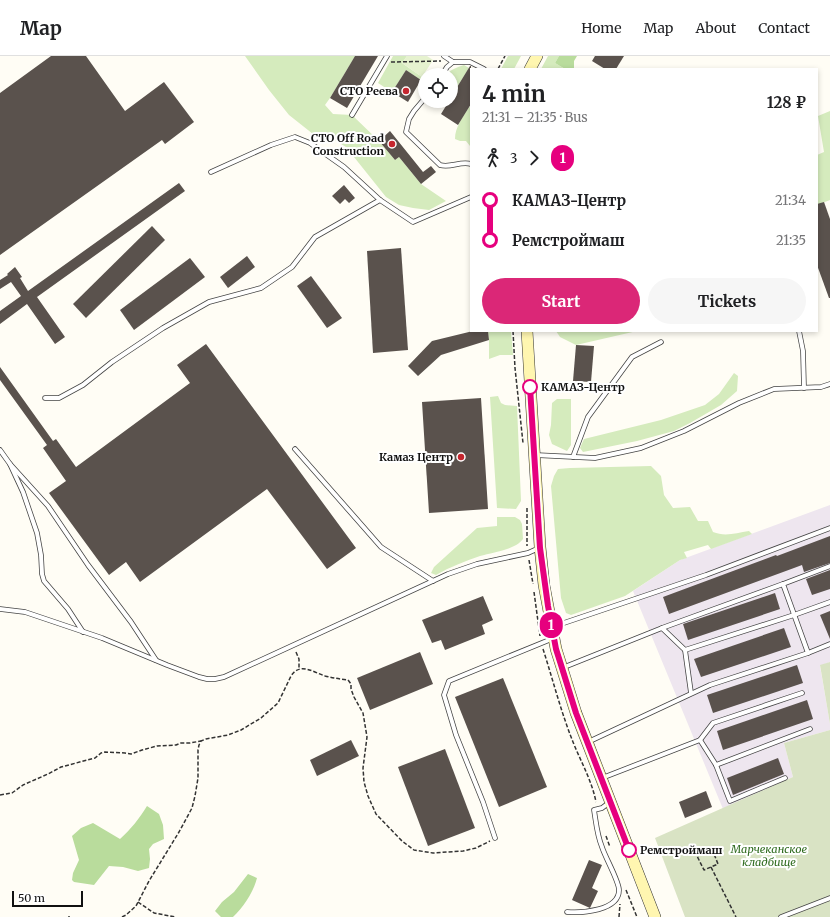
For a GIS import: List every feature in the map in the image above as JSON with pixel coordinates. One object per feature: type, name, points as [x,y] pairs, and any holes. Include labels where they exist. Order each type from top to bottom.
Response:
[{"type":"street","points":[[531,68],[537,56]]},
{"type":"street","points":[[527,332],[540,548],[544,585],[554,638],[576,713],[655,917]]},
{"type":"lane","points":[[352,115],[387,56]]},
{"type":"lane","points":[[444,56],[453,62],[470,62],[482,68]]},
{"type":"lane","points":[[446,68],[453,62]]},
{"type":"lane","points":[[418,106],[409,119],[406,132],[440,165],[445,166],[465,162],[470,164]]},
{"type":"lane","points":[[211,172],[295,136],[310,143],[344,166],[380,200],[413,222],[470,197]]},
{"type":"lane","points":[[45,398],[59,398],[83,385],[112,362],[163,328],[209,302],[261,288],[292,267],[315,237],[380,200]]},
{"type":"lane","points":[[798,332],[803,351],[804,388]]},
{"type":"lane","points":[[573,457],[588,417],[632,357],[661,342]]},
{"type":"lane","points":[[535,455],[596,458],[641,448],[684,431],[739,402],[774,389],[821,387],[830,384]]},
{"type":"lane","points":[[295,449],[381,547],[433,581]]},
{"type":"lane","points":[[0,450],[10,464],[48,506],[88,565],[131,622],[157,661]]},
{"type":"lane","points":[[10,464],[23,492],[37,533],[44,581],[68,609],[83,632]]},
{"type":"lane","points":[[552,627],[706,575],[830,528]]},
{"type":"lane","points":[[0,609],[25,612],[102,638],[199,677],[216,679],[224,677],[448,574],[477,564],[540,548]]},
{"type":"lane","points":[[562,668],[662,628],[830,566]]},
{"type":"lane","points":[[783,584],[808,653]]},
{"type":"lane","points":[[685,650],[830,602]]},
{"type":"lane","points":[[662,628],[685,650],[691,693]]},
{"type":"lane","points":[[495,838],[483,802],[456,735],[444,695],[449,681],[554,638]]},
{"type":"lane","points":[[588,742],[710,685],[808,653],[830,644]]},
{"type":"lane","points":[[602,778],[700,740],[713,723],[802,693]]},
{"type":"lane","points":[[716,765],[810,729]]},
{"type":"lane","points":[[700,740],[716,765],[730,801],[785,778]]},
{"type":"lane","points":[[567,912],[601,909],[611,904],[620,890],[618,882],[601,845],[594,810],[602,808],[611,802]]},
{"type":"lane","points":[[781,917],[830,898]]},
{"type":"path","points":[[499,68],[505,56]]},
{"type":"path","points":[[383,63],[440,62],[449,59]]},
{"type":"path","points":[[295,650],[299,659],[299,669]]},
{"type":"path","points":[[0,795],[12,793],[23,785],[61,767],[94,758],[101,753],[131,754],[146,748],[202,741],[228,735],[241,730],[261,718],[278,703],[293,672],[299,669],[308,669],[320,674],[348,680],[352,684],[354,697],[362,713],[367,737],[362,768],[368,796],[376,814],[402,841],[414,850],[433,853],[463,851],[476,848],[495,838]]},
{"type":"path","points":[[122,917],[132,910],[138,902],[192,808],[198,778],[199,745],[202,741]]},
{"type":"path","points":[[712,849],[718,864],[711,867],[704,870],[697,856],[712,849]]},
{"type":"path","points":[[711,867],[736,917]]},
{"type":"path","points":[[138,902],[154,913],[175,917]]},
{"type":"shaded area","points":[[830,505],[830,662],[820,666],[830,730],[784,743],[793,777],[723,809],[633,591],[680,560]]},
{"type":"green space","points":[[245,56],[355,56],[325,105],[333,114],[352,115],[379,141],[395,160],[399,157],[421,184],[446,201],[429,210],[399,205],[386,197],[346,147],[323,133],[313,134],[289,115]]},
{"type":"green space","points":[[393,56],[407,56],[402,63],[418,74],[418,78],[406,70],[392,92],[378,83]]},
{"type":"green space","points":[[407,56],[427,56],[433,60],[428,68],[418,68],[418,74],[402,63]]},
{"type":"green space","points":[[508,56],[521,56],[515,68],[502,68]]},
{"type":"green space","points":[[548,56],[559,56],[555,63],[563,68],[542,68]]},
{"type":"green space","points":[[559,56],[577,56],[574,61],[574,68],[563,68],[555,63]]},
{"type":"green space","points":[[464,65],[469,68],[458,86],[458,68],[456,68]]},
{"type":"green space","points":[[470,108],[470,146],[466,141],[455,139],[458,126]]},
{"type":"green space","points":[[830,111],[830,200],[818,205],[818,155],[824,152],[818,116]]},
{"type":"green space","points":[[488,332],[511,332],[513,355],[500,355],[489,359]]},
{"type":"green space","points":[[557,332],[633,332],[576,345],[560,337]]},
{"type":"green space","points":[[734,373],[738,376],[737,391],[721,405],[674,431],[637,441],[583,452],[580,448],[584,439],[661,420],[705,405],[719,394]]},
{"type":"green space","points":[[498,396],[501,403],[505,405],[517,406],[521,501],[516,509],[497,508],[490,397]]},
{"type":"green space","points":[[557,399],[571,399],[571,445],[567,451],[552,444],[549,435],[552,403]]},
{"type":"green space","points":[[651,466],[661,476],[664,495],[673,508],[690,507],[698,521],[708,521],[713,532],[731,534],[749,531],[752,534],[711,549],[708,545],[684,552],[687,558],[680,560],[625,596],[571,615],[566,613],[561,598],[551,486],[558,469]]},
{"type":"green space","points":[[497,517],[515,517],[520,520],[522,524],[523,539],[515,546],[463,562],[436,575],[431,573],[434,567],[477,528],[497,526]]},
{"type":"green space","points":[[830,662],[830,724],[820,665]]},
{"type":"green space","name":"Марчеканское кладбище","points":[[830,730],[830,917],[685,917],[655,838],[793,777],[784,743]]},
{"type":"green space","points":[[147,806],[159,814],[163,825],[164,839],[153,844],[149,849],[149,868],[138,871],[123,867],[109,866],[94,885],[74,882],[72,880],[73,873],[79,860],[72,836],[81,828],[93,823],[120,839],[135,824]]},
{"type":"green space","points":[[248,874],[257,878],[248,899],[233,917],[221,917],[215,911],[222,902],[234,892]]},
{"type":"building","points":[[51,56],[86,56],[125,111],[164,82],[194,122],[165,144],[162,140],[0,255],[0,93]]},
{"type":"building","points":[[355,56],[378,56],[347,108],[330,98]]},
{"type":"building","points":[[595,56],[624,56],[617,68],[603,68],[592,61]]},
{"type":"building","points":[[471,66],[470,106],[458,125],[441,114],[445,108],[458,108],[458,86]]},
{"type":"building","points":[[406,70],[418,78],[418,85],[408,102],[392,92]]},
{"type":"building","points":[[390,131],[423,172],[431,166],[436,172],[421,184],[399,157],[395,160],[379,141]]},
{"type":"building","points":[[179,183],[185,191],[37,297],[65,337],[55,344],[27,304],[0,324],[0,311],[21,296],[11,282],[0,289],[0,280],[8,275],[7,274],[15,267],[22,277],[20,278],[28,291]]},
{"type":"building","points":[[344,185],[355,198],[349,203],[345,199],[340,204],[332,196]]},
{"type":"building","points":[[824,202],[830,219],[830,298],[818,268],[818,204]]},
{"type":"building","points":[[152,226],[165,240],[86,318],[73,304]]},
{"type":"building","points":[[401,248],[408,350],[373,353],[367,251]]},
{"type":"building","points":[[247,256],[255,267],[228,288],[220,277]]},
{"type":"building","points":[[190,258],[205,277],[134,330],[120,310]]},
{"type":"building","points":[[311,276],[342,318],[327,328],[297,286]]},
{"type":"building","points":[[470,332],[488,332],[489,340],[441,355],[418,376],[408,366],[432,341]]},
{"type":"building","points":[[206,344],[356,548],[327,569],[267,489],[140,582],[126,562],[109,575],[49,493],[66,481],[43,448],[47,445],[0,380],[0,367],[53,441],[56,439],[76,467],[190,383],[177,365]]},
{"type":"building","points":[[576,345],[594,346],[591,382],[573,381]]},
{"type":"building","points":[[481,398],[488,509],[429,513],[422,402]]},
{"type":"building","points":[[830,536],[830,563],[804,572],[802,565],[669,614],[663,597]]},
{"type":"building","points":[[830,570],[830,589],[812,595],[806,579]]},
{"type":"building","points":[[775,593],[780,609],[688,640],[683,624]]},
{"type":"building","points":[[483,596],[493,620],[482,625],[485,634],[445,650],[441,640],[432,643],[422,620]]},
{"type":"building","points":[[830,611],[830,639],[820,615]]},
{"type":"building","points":[[784,628],[791,647],[701,677],[694,659]]},
{"type":"building","points":[[420,652],[433,684],[370,710],[357,678]]},
{"type":"building","points":[[797,665],[803,683],[713,713],[707,695]]},
{"type":"building","points":[[503,678],[547,787],[499,807],[455,697]]},
{"type":"building","points":[[807,700],[813,719],[723,750],[717,731]]},
{"type":"building","points":[[351,740],[359,756],[317,776],[310,760]]},
{"type":"building","points":[[445,749],[475,828],[428,846],[398,767]]},
{"type":"building","points":[[778,758],[784,774],[733,795],[727,778]]},
{"type":"building","points":[[706,791],[712,807],[685,818],[679,802]]},
{"type":"building","points":[[589,860],[602,865],[592,888],[598,891],[590,908],[572,900]]},
{"type":"bus line","name":"1","points":[[530,387],[540,548],[544,585],[556,649],[576,713],[629,850]]},
{"type":"place","name":"СТО Реева","points":[[406,91]]},
{"type":"place","name":"СТО Off Road Construction","points":[[392,144]]},
{"type":"place","name":"КАМАЗ-Центр","points":[[530,387]]},
{"type":"place","name":"Камаз Центр","points":[[461,457]]},
{"type":"place","name":"Ремстроймаш","points":[[629,850]]}]
